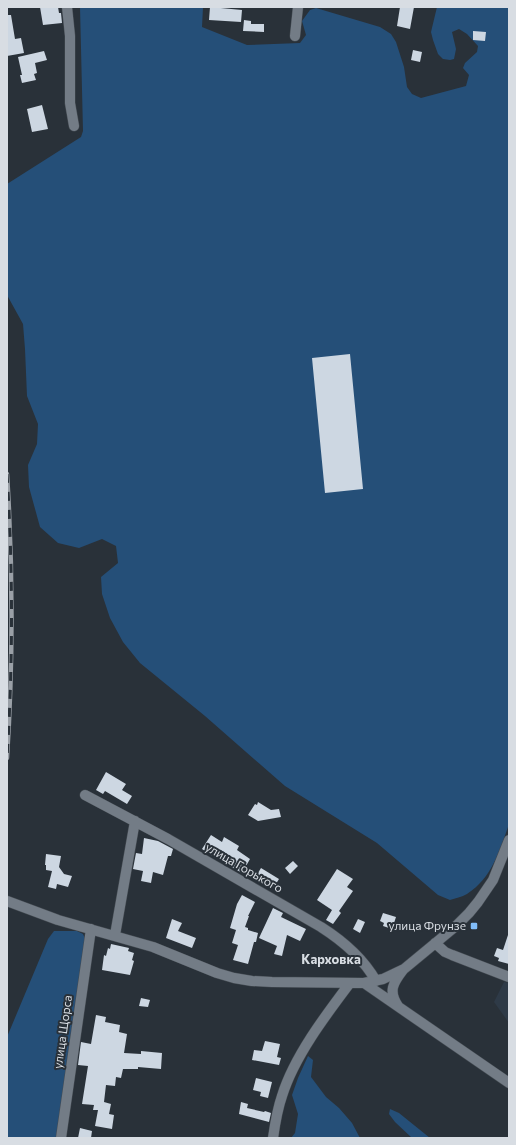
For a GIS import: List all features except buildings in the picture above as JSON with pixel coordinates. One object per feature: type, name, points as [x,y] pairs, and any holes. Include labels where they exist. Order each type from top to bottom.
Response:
[{"type":"street","points":[[67,7],[70,36],[70,103],[74,126]]},
{"type":"street","points":[[295,36],[298,7]]},
{"type":"street","name":"улица Горького","points":[[85,795],[168,839],[334,935],[367,965],[376,981]]},
{"type":"street","points":[[115,935],[135,821]]},
{"type":"street","points":[[7,901],[44,915],[153,947],[217,973],[234,978],[252,981],[364,983],[389,977],[404,969],[456,926],[478,902],[493,880],[509,840]]},
{"type":"street","name":"улица Щорса","points":[[61,1138],[91,929]]},
{"type":"street","points":[[435,943],[445,952],[509,977]]},
{"type":"street","points":[[399,1007],[393,997],[392,991],[396,980],[404,969]]},
{"type":"street","points":[[273,1138],[282,1095],[293,1070],[318,1028],[350,983]]},
{"type":"street","points":[[364,983],[509,1084]]},
{"type":"shaded area","points":[[80,7],[203,7],[202,27],[247,45],[300,43],[306,35],[302,21],[310,10],[316,8],[380,27],[391,34],[396,42],[404,67],[407,87],[412,94],[421,98],[466,86],[469,75],[463,68],[465,63],[477,52],[478,46],[467,34],[459,29],[452,32],[456,49],[454,59],[443,59],[438,54],[431,32],[437,7],[509,7],[509,824],[489,872],[476,887],[465,895],[450,900],[438,895],[377,843],[285,786],[205,716],[140,663],[123,642],[110,618],[102,594],[101,577],[118,563],[116,546],[102,539],[79,548],[58,543],[40,527],[29,487],[28,465],[37,444],[38,424],[27,396],[23,324],[7,295],[7,184],[81,137],[83,131]]},
{"type":"shaded area","points":[[54,931],[77,931],[83,934],[86,941],[57,1138],[7,1138],[7,1037],[48,939]]},
{"type":"shaded area","points":[[504,982],[509,983],[509,1023],[494,1002]]},
{"type":"shaded area","points":[[308,1056],[313,1060],[311,1077],[326,1097],[339,1108],[352,1123],[360,1138],[291,1138],[295,1133],[298,1114],[292,1095]]},
{"type":"shaded area","points":[[390,1109],[399,1113],[430,1138],[412,1138],[395,1122],[389,1114]]},
{"type":"railway","points":[[7,474],[12,616],[7,758]]},
{"type":"place","name":"улица Фрунзе","points":[[474,926]]},
{"type":"district","name":"Карховка","points":[[331,959]]}]
